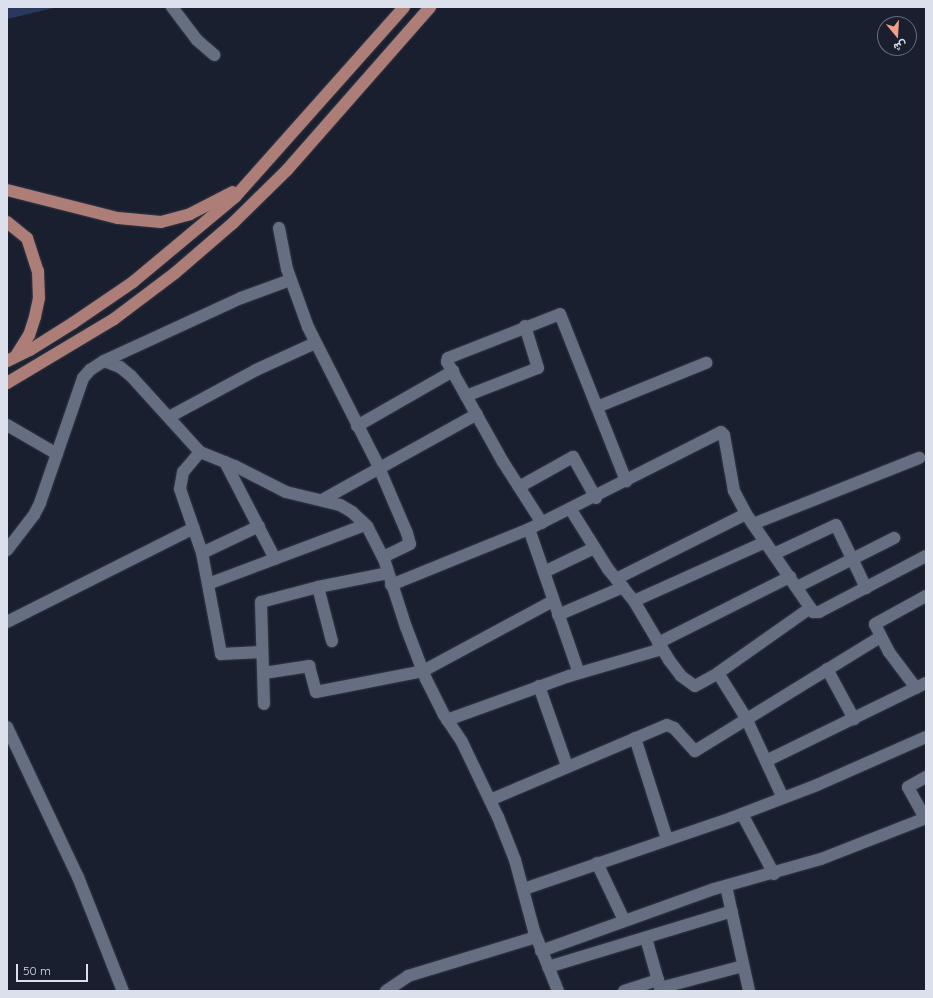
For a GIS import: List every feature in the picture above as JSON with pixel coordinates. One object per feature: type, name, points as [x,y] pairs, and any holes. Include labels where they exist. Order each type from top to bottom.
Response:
[{"type":"main road","points":[[11,359],[73,323],[133,282],[250,183],[404,7]]},
{"type":"main road","points":[[7,384],[114,319],[175,273],[233,224],[287,170],[430,7]]},
{"type":"main road","points":[[7,190],[118,218],[161,222],[190,214],[250,183]]},
{"type":"main road","points":[[7,222],[27,238],[38,271],[39,298],[29,335],[11,359]]},
{"type":"street","points":[[172,7],[197,40],[214,55]]},
{"type":"street","points":[[279,228],[290,280],[315,343],[379,469],[410,543],[408,546],[383,557]]},
{"type":"street","points":[[7,550],[34,515],[83,378],[104,361],[241,298],[290,280]]},
{"type":"street","points":[[542,523],[476,414],[453,371],[448,358],[556,314],[563,317],[626,482]]},
{"type":"street","points":[[466,396],[538,368],[525,326]]},
{"type":"street","points":[[169,418],[256,370],[315,343]]},
{"type":"street","points":[[104,361],[120,367],[131,376],[200,452],[225,462],[286,492],[345,507],[365,524],[383,557],[389,579],[423,671],[447,720],[462,742],[490,800],[524,889],[536,937],[558,991]]},
{"type":"street","points":[[597,407],[706,363]]},
{"type":"street","points":[[357,426],[453,371]]},
{"type":"street","points":[[322,500],[476,414]]},
{"type":"street","points":[[7,425],[57,454]]},
{"type":"street","points":[[264,704],[261,602],[318,586],[389,579],[529,529],[596,498],[721,432],[724,435],[734,491],[746,514],[794,582],[810,608],[815,613],[926,556]]},
{"type":"street","points":[[200,452],[183,472],[180,480],[180,489],[202,554],[221,655],[262,652]]},
{"type":"street","points":[[519,487],[573,458],[596,498]]},
{"type":"street","points":[[753,524],[919,458]]},
{"type":"street","points":[[225,462],[275,559]]},
{"type":"street","points":[[571,510],[594,548],[634,601],[660,646],[681,676],[694,686],[718,673],[810,608]]},
{"type":"street","points":[[558,615],[746,514]]},
{"type":"street","points":[[208,584],[365,524]]},
{"type":"street","points":[[202,554],[259,526]]},
{"type":"street","points":[[774,554],[836,526],[866,588]]},
{"type":"street","points":[[7,622],[194,528]]},
{"type":"street","points":[[529,529],[579,673]]},
{"type":"street","points":[[447,720],[539,686],[660,646],[794,582],[853,559],[894,538]]},
{"type":"street","points":[[634,601],[765,542]]},
{"type":"street","points":[[544,572],[594,548]]},
{"type":"street","points":[[318,586],[332,641]]},
{"type":"street","points":[[766,761],[921,686],[880,637],[875,626],[876,623],[926,596]]},
{"type":"street","points":[[264,673],[309,666],[316,692],[423,671],[553,601]]},
{"type":"street","points":[[490,800],[567,766],[670,725],[695,751],[746,718],[880,637]]},
{"type":"street","points":[[827,669],[854,719]]},
{"type":"street","points":[[718,673],[746,718],[783,798]]},
{"type":"street","points":[[539,686],[567,766]]},
{"type":"street","points":[[7,727],[78,877],[123,991]]},
{"type":"street","points":[[524,889],[598,862],[742,814],[926,737]]},
{"type":"street","points":[[635,738],[667,839]]},
{"type":"street","points":[[541,951],[624,920],[726,886],[774,874],[828,857],[926,818],[908,787],[926,777]]},
{"type":"street","points":[[742,814],[774,874]]},
{"type":"street","points":[[598,862],[624,920]]},
{"type":"street","points":[[726,886],[749,991]]},
{"type":"street","points":[[548,967],[732,911]]},
{"type":"street","points":[[386,991],[408,976],[536,937]]},
{"type":"street","points":[[646,938],[660,986]]},
{"type":"street","points":[[624,991],[660,986],[743,966]]},
{"type":"shaded area","points":[[7,7],[58,7],[7,19]]}]
